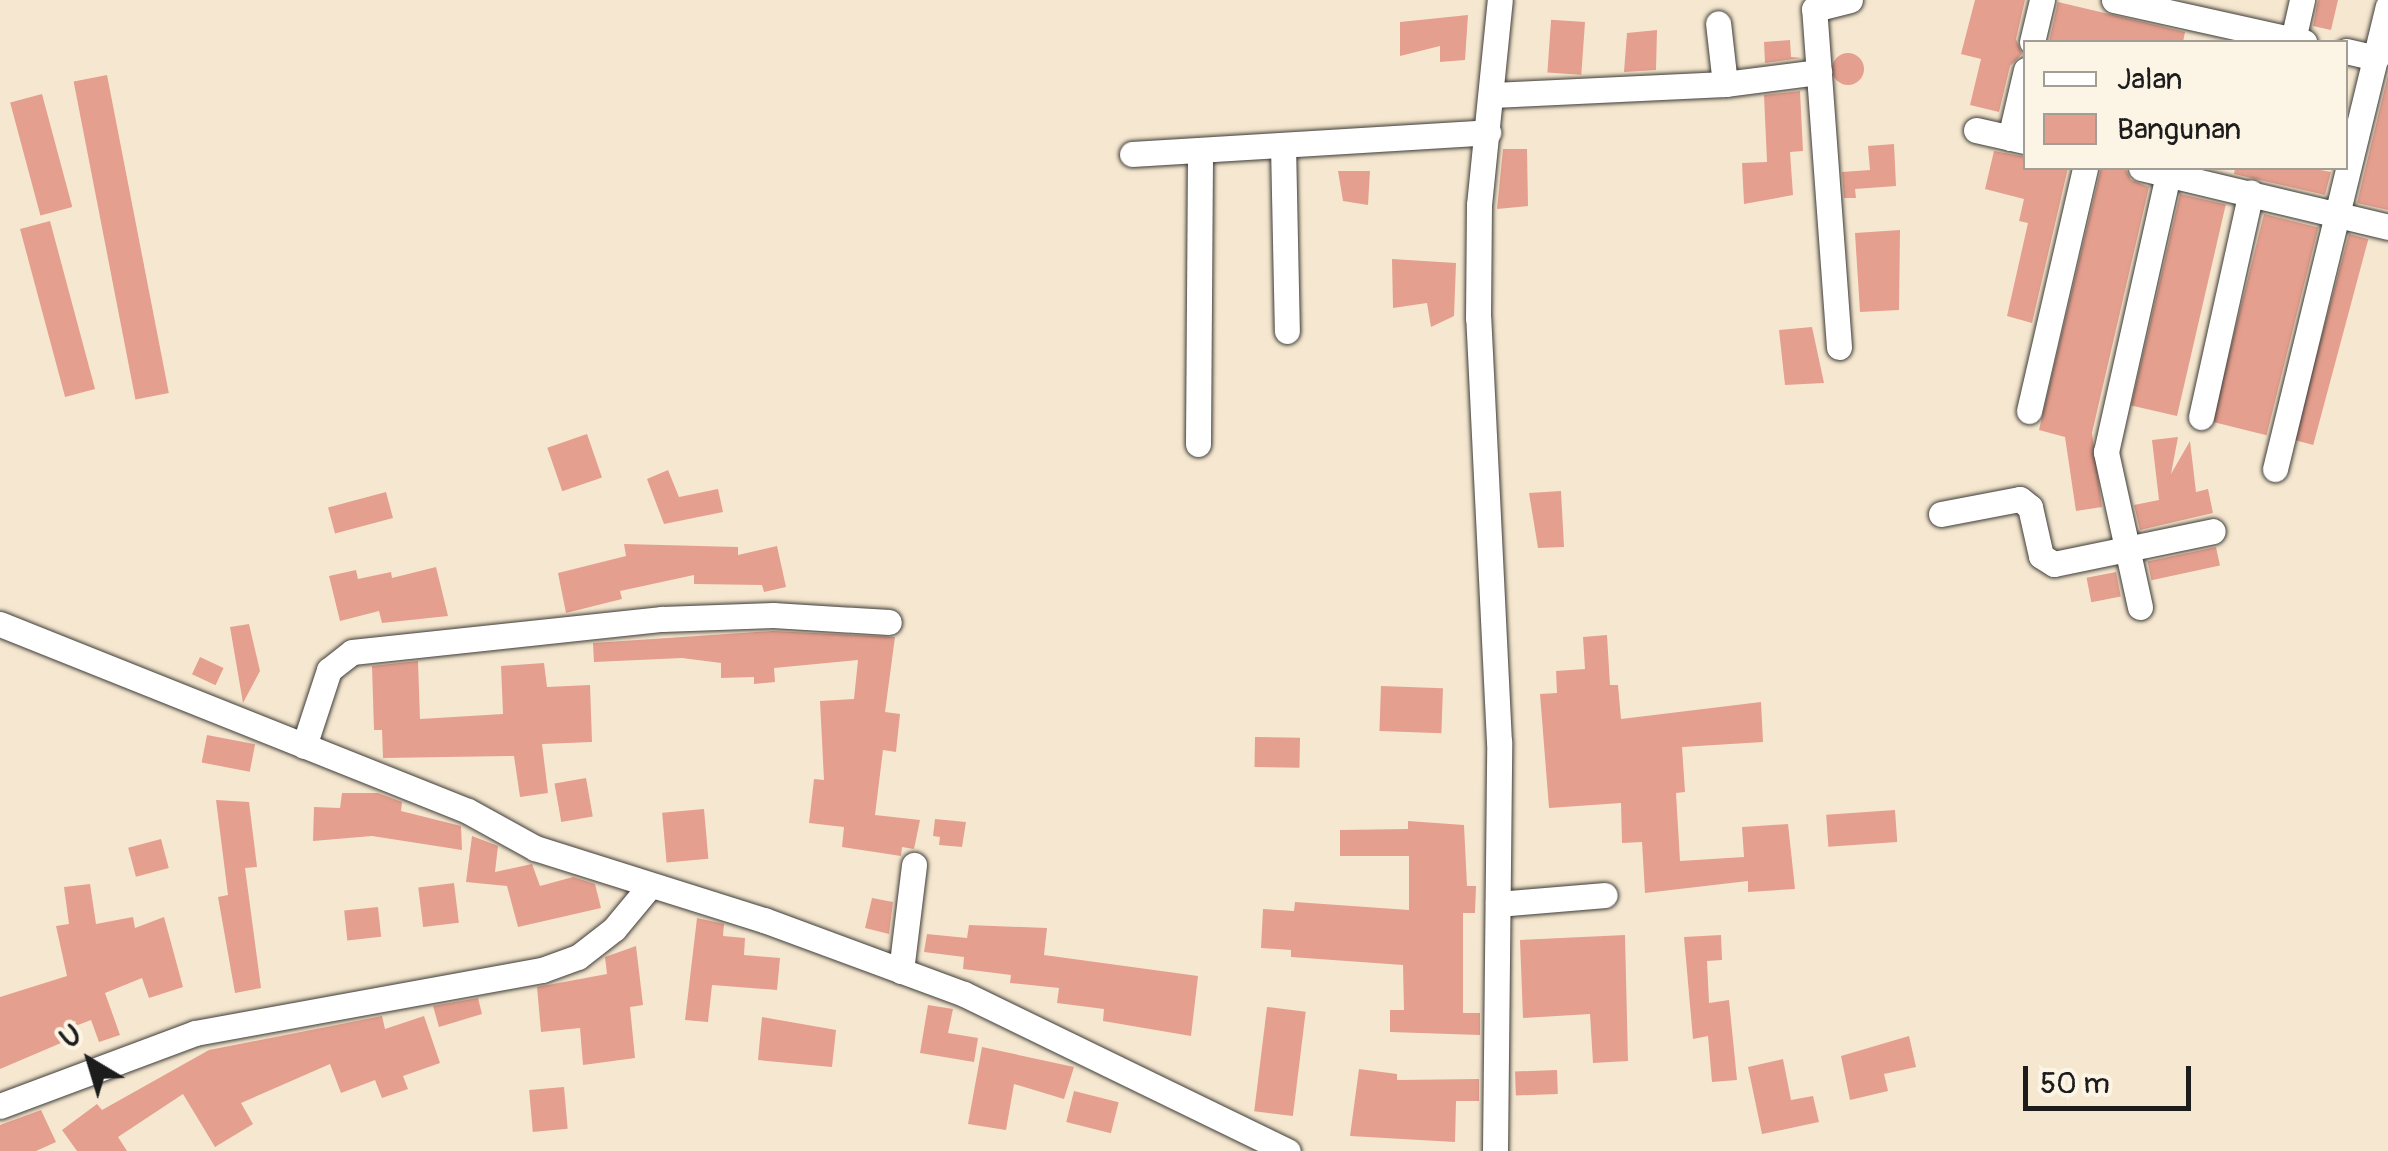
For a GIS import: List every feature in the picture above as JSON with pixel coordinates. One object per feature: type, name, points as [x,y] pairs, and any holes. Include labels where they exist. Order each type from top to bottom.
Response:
[{"type":"street","points":[[1496,1151],[1499,742],[1478,318],[1479,205],[1500,0]]},
{"type":"street","points":[[1839,347],[1814,9],[1850,0]]},
{"type":"street","points":[[2032,40],[2042,0]]},
{"type":"street","points":[[2298,40],[2302,0]]},
{"type":"street","points":[[2122,1],[2210,11],[2295,40]]},
{"type":"street","points":[[2351,136],[2388,7]]},
{"type":"street","points":[[1718,23],[1725,84]]},
{"type":"street","points":[[2348,51],[2376,58]]},
{"type":"street","points":[[1493,95],[1725,84],[1819,72]]},
{"type":"street","points":[[1976,130],[2018,140],[2023,96]]},
{"type":"street","points":[[1132,154],[1488,132]]},
{"type":"street","points":[[1283,145],[1286,330]]},
{"type":"street","points":[[1198,444],[1200,150]]},
{"type":"street","points":[[2029,411],[2085,170]]},
{"type":"street","points":[[2150,170],[2338,212],[2388,228]]},
{"type":"street","points":[[2275,469],[2345,170]]},
{"type":"street","points":[[2140,608],[2106,452],[2168,174]]},
{"type":"street","points":[[2201,417],[2251,192]]},
{"type":"street","points":[[1941,514],[2015,497],[2030,507],[2046,560],[2213,531]]},
{"type":"street","points":[[304,746],[329,670],[338,658],[364,649],[662,620],[773,615],[889,622]]},
{"type":"street","points":[[0,624],[468,812],[534,848],[648,888],[764,920],[901,970],[1154,1082],[1288,1151]]},
{"type":"street","points":[[901,970],[914,864]]},
{"type":"street","points":[[0,1106],[195,1033],[542,970],[578,956],[614,929],[648,888]]},
{"type":"street","points":[[1498,904],[1605,895]]},
{"type":"building","points":[[1975,0],[2025,0],[2016,39],[2022,54],[2010,66],[1999,112],[1970,105],[1981,59],[1961,54]]},
{"type":"building","points":[[2318,0],[2338,0],[2331,30],[2313,26]]},
{"type":"building","points":[[2058,2],[2185,32],[2183,40],[2049,40]]},
{"type":"building","points":[[1468,15],[1465,60],[1440,62],[1440,46],[1400,56],[1400,22]]},
{"type":"building","points":[[1551,20],[1585,22],[1581,75],[1547,72]]},
{"type":"building","points":[[1657,30],[1656,70],[1624,72],[1627,33]]},
{"type":"building","points":[[1790,40],[1791,57],[1801,58],[1765,63],[1764,42]]},
{"type":"building","points":[[1848,53],[1860,57],[1864,69],[1860,81],[1848,85],[1836,81],[1832,69],[1836,57]]},
{"type":"building","points":[[107,75],[169,393],[135,400],[74,81]]},
{"type":"building","points":[[2388,75],[2388,210],[2357,203]]},
{"type":"building","points":[[1800,91],[1803,151],[1790,152],[1793,195],[1744,204],[1742,163],[1767,162],[1764,95]]},
{"type":"building","points":[[42,94],[72,207],[40,216],[10,103]]},
{"type":"building","points":[[1894,144],[1896,186],[1855,189],[1856,198],[1844,198],[1842,172],[1870,170],[1868,146]]},
{"type":"building","points":[[1503,149],[1527,149],[1528,206],[1497,209]]},
{"type":"building","points":[[1994,151],[2023,156],[2023,170],[2068,170],[2032,323],[2007,316],[2028,223],[2019,221],[2024,199],[1985,189]]},
{"type":"building","points":[[2101,170],[2126,170],[2131,180],[2149,187],[2092,433],[2102,507],[2076,511],[2065,437],[2039,430]]},
{"type":"building","points":[[2235,170],[2331,172],[2325,195],[2234,174]]},
{"type":"building","points":[[1338,171],[1370,171],[1368,205],[1343,201]]},
{"type":"building","points":[[2180,194],[2226,205],[2177,416],[2131,405]]},
{"type":"building","points":[[2264,214],[2318,228],[2267,435],[2212,422]]},
{"type":"building","points":[[50,221],[95,389],[65,397],[20,229]]},
{"type":"building","points":[[1900,230],[1899,310],[1860,312],[1855,233]]},
{"type":"building","points":[[2349,234],[2368,239],[2313,445],[2294,440]]},
{"type":"building","points":[[1392,259],[1456,263],[1454,316],[1431,327],[1427,303],[1393,308]]},
{"type":"building","points":[[1812,327],[1824,383],[1785,385],[1779,330]]},
{"type":"building","points":[[587,434],[602,477],[562,491],[547,448]]},
{"type":"building","points":[[2178,437],[2171,474],[2190,441],[2196,492],[2208,489],[2213,513],[2140,530],[2134,505],[2159,500],[2152,440]]},
{"type":"building","points":[[668,470],[679,497],[718,489],[723,512],[664,524],[647,479]]},
{"type":"building","points":[[1561,491],[1564,547],[1538,548],[1529,493]]},
{"type":"building","points":[[386,492],[393,518],[335,534],[328,508]]},
{"type":"building","points":[[624,544],[738,547],[738,555],[777,546],[786,587],[764,592],[762,585],[694,584],[694,575],[620,591],[622,599],[566,613],[558,573],[626,556]]},
{"type":"building","points":[[2216,547],[2220,566],[2151,580],[2148,562]]},
{"type":"building","points":[[436,567],[448,616],[382,623],[379,611],[340,621],[329,576],[356,570],[358,579],[391,572],[392,578]]},
{"type":"building","points":[[2116,572],[2121,597],[2091,602],[2087,578]]},
{"type":"building","points":[[249,624],[260,671],[243,703],[230,627]]},
{"type":"building","points":[[773,631],[895,637],[885,712],[900,714],[896,752],[883,750],[875,815],[920,820],[914,849],[902,847],[901,856],[842,847],[844,827],[809,823],[814,779],[824,780],[820,701],[854,699],[858,660],[774,668],[775,682],[754,684],[754,677],[721,678],[721,663],[682,658],[594,662],[593,643]]},
{"type":"building","points":[[1607,635],[1610,685],[1618,685],[1621,719],[1761,702],[1763,742],[1682,747],[1685,792],[1676,793],[1680,861],[1744,857],[1742,827],[1788,824],[1795,889],[1748,892],[1748,881],[1645,893],[1642,842],[1622,843],[1621,803],[1549,808],[1540,694],[1557,693],[1556,671],[1585,669],[1583,637]]},
{"type":"building","points":[[200,657],[224,668],[216,685],[192,674]]},
{"type":"building","points":[[418,661],[420,719],[503,714],[501,666],[544,663],[547,687],[590,685],[592,742],[542,744],[548,793],[520,797],[514,756],[383,758],[382,730],[374,730],[372,666]]},
{"type":"building","points":[[1381,686],[1443,688],[1441,733],[1379,731]]},
{"type":"building","points":[[207,735],[255,744],[250,772],[202,762]]},
{"type":"building","points":[[1255,737],[1300,738],[1299,768],[1254,767]]},
{"type":"building","points":[[586,778],[593,816],[561,822],[554,784]]},
{"type":"building","points":[[342,793],[378,793],[402,802],[401,811],[461,826],[462,850],[372,836],[313,841],[314,807],[340,808]]},
{"type":"building","points":[[216,800],[249,802],[257,867],[245,868],[261,988],[235,993],[218,897],[228,895]]},
{"type":"building","points":[[704,809],[708,859],[667,862],[662,813]]},
{"type":"building","points":[[1895,810],[1897,842],[1828,847],[1826,815]]},
{"type":"building","points":[[935,819],[966,822],[962,847],[939,845],[940,837],[933,836]]},
{"type":"building","points":[[1408,821],[1464,825],[1467,886],[1476,886],[1475,913],[1463,913],[1463,1013],[1480,1013],[1480,1035],[1390,1032],[1390,1010],[1404,1010],[1403,965],[1291,957],[1291,950],[1261,948],[1263,909],[1294,911],[1295,902],[1409,910],[1409,856],[1340,856],[1340,830],[1408,829]]},
{"type":"building","points":[[472,836],[498,846],[495,872],[532,864],[540,886],[573,877],[595,884],[601,908],[518,927],[507,886],[466,882]]},
{"type":"building","points":[[161,839],[169,868],[136,877],[128,848]]},
{"type":"building","points":[[454,883],[459,923],[423,927],[418,887]]},
{"type":"building","points":[[90,884],[96,924],[133,917],[135,928],[164,917],[183,987],[149,998],[142,978],[105,993],[120,1035],[99,1042],[91,1020],[57,1033],[61,1043],[0,1069],[0,997],[67,976],[56,926],[69,924],[64,887]]},
{"type":"building","points":[[872,898],[893,902],[889,934],[865,928]]},
{"type":"building","points":[[378,907],[381,937],[347,940],[344,911]]},
{"type":"building","points":[[697,918],[724,924],[723,936],[745,938],[744,955],[780,958],[777,990],[712,985],[708,1022],[685,1020]]},
{"type":"building","points":[[969,925],[1047,928],[1044,955],[1198,976],[1191,1036],[1103,1021],[1104,1009],[1057,1003],[1059,988],[1010,983],[1011,975],[963,969],[964,957],[924,952],[927,934],[967,938]]},
{"type":"building","points":[[1625,935],[1628,1061],[1593,1063],[1590,1014],[1523,1018],[1520,940]]},
{"type":"building","points":[[1721,935],[1722,960],[1707,961],[1709,1003],[1729,1000],[1737,1080],[1712,1082],[1708,1036],[1693,1039],[1684,937]]},
{"type":"building","points":[[636,946],[643,1005],[630,1007],[635,1058],[583,1065],[580,1028],[541,1032],[537,987],[607,974],[605,957]]},
{"type":"building","points":[[478,998],[482,1014],[439,1027],[433,1006]]},
{"type":"building","points":[[928,1005],[953,1009],[948,1033],[978,1038],[974,1062],[920,1053]]},
{"type":"building","points":[[1267,1007],[1306,1012],[1293,1116],[1254,1111]]},
{"type":"building","points":[[382,1016],[385,1029],[424,1016],[440,1063],[403,1076],[408,1089],[382,1098],[375,1080],[341,1093],[330,1064],[241,1103],[253,1124],[215,1147],[183,1094],[118,1137],[127,1151],[77,1151],[62,1130],[97,1104],[102,1110],[209,1050]]},
{"type":"building","points":[[762,1017],[836,1030],[832,1067],[758,1060]]},
{"type":"building","points":[[1909,1036],[1916,1067],[1884,1074],[1888,1091],[1850,1100],[1841,1056]]},
{"type":"building","points":[[982,1047],[1074,1067],[1064,1099],[1014,1084],[1006,1130],[968,1124]]},
{"type":"building","points":[[1783,1059],[1791,1100],[1813,1096],[1819,1122],[1762,1134],[1748,1067]]},
{"type":"building","points":[[1359,1069],[1397,1074],[1397,1080],[1479,1079],[1479,1101],[1456,1101],[1455,1142],[1350,1136]]},
{"type":"building","points":[[1557,1070],[1558,1094],[1516,1095],[1515,1071]]},
{"type":"building","points":[[564,1087],[568,1129],[533,1132],[529,1090]]},
{"type":"building","points":[[1074,1091],[1119,1102],[1111,1133],[1066,1122]]},
{"type":"building","points":[[41,1110],[56,1142],[36,1151],[0,1151],[0,1125]]}]
